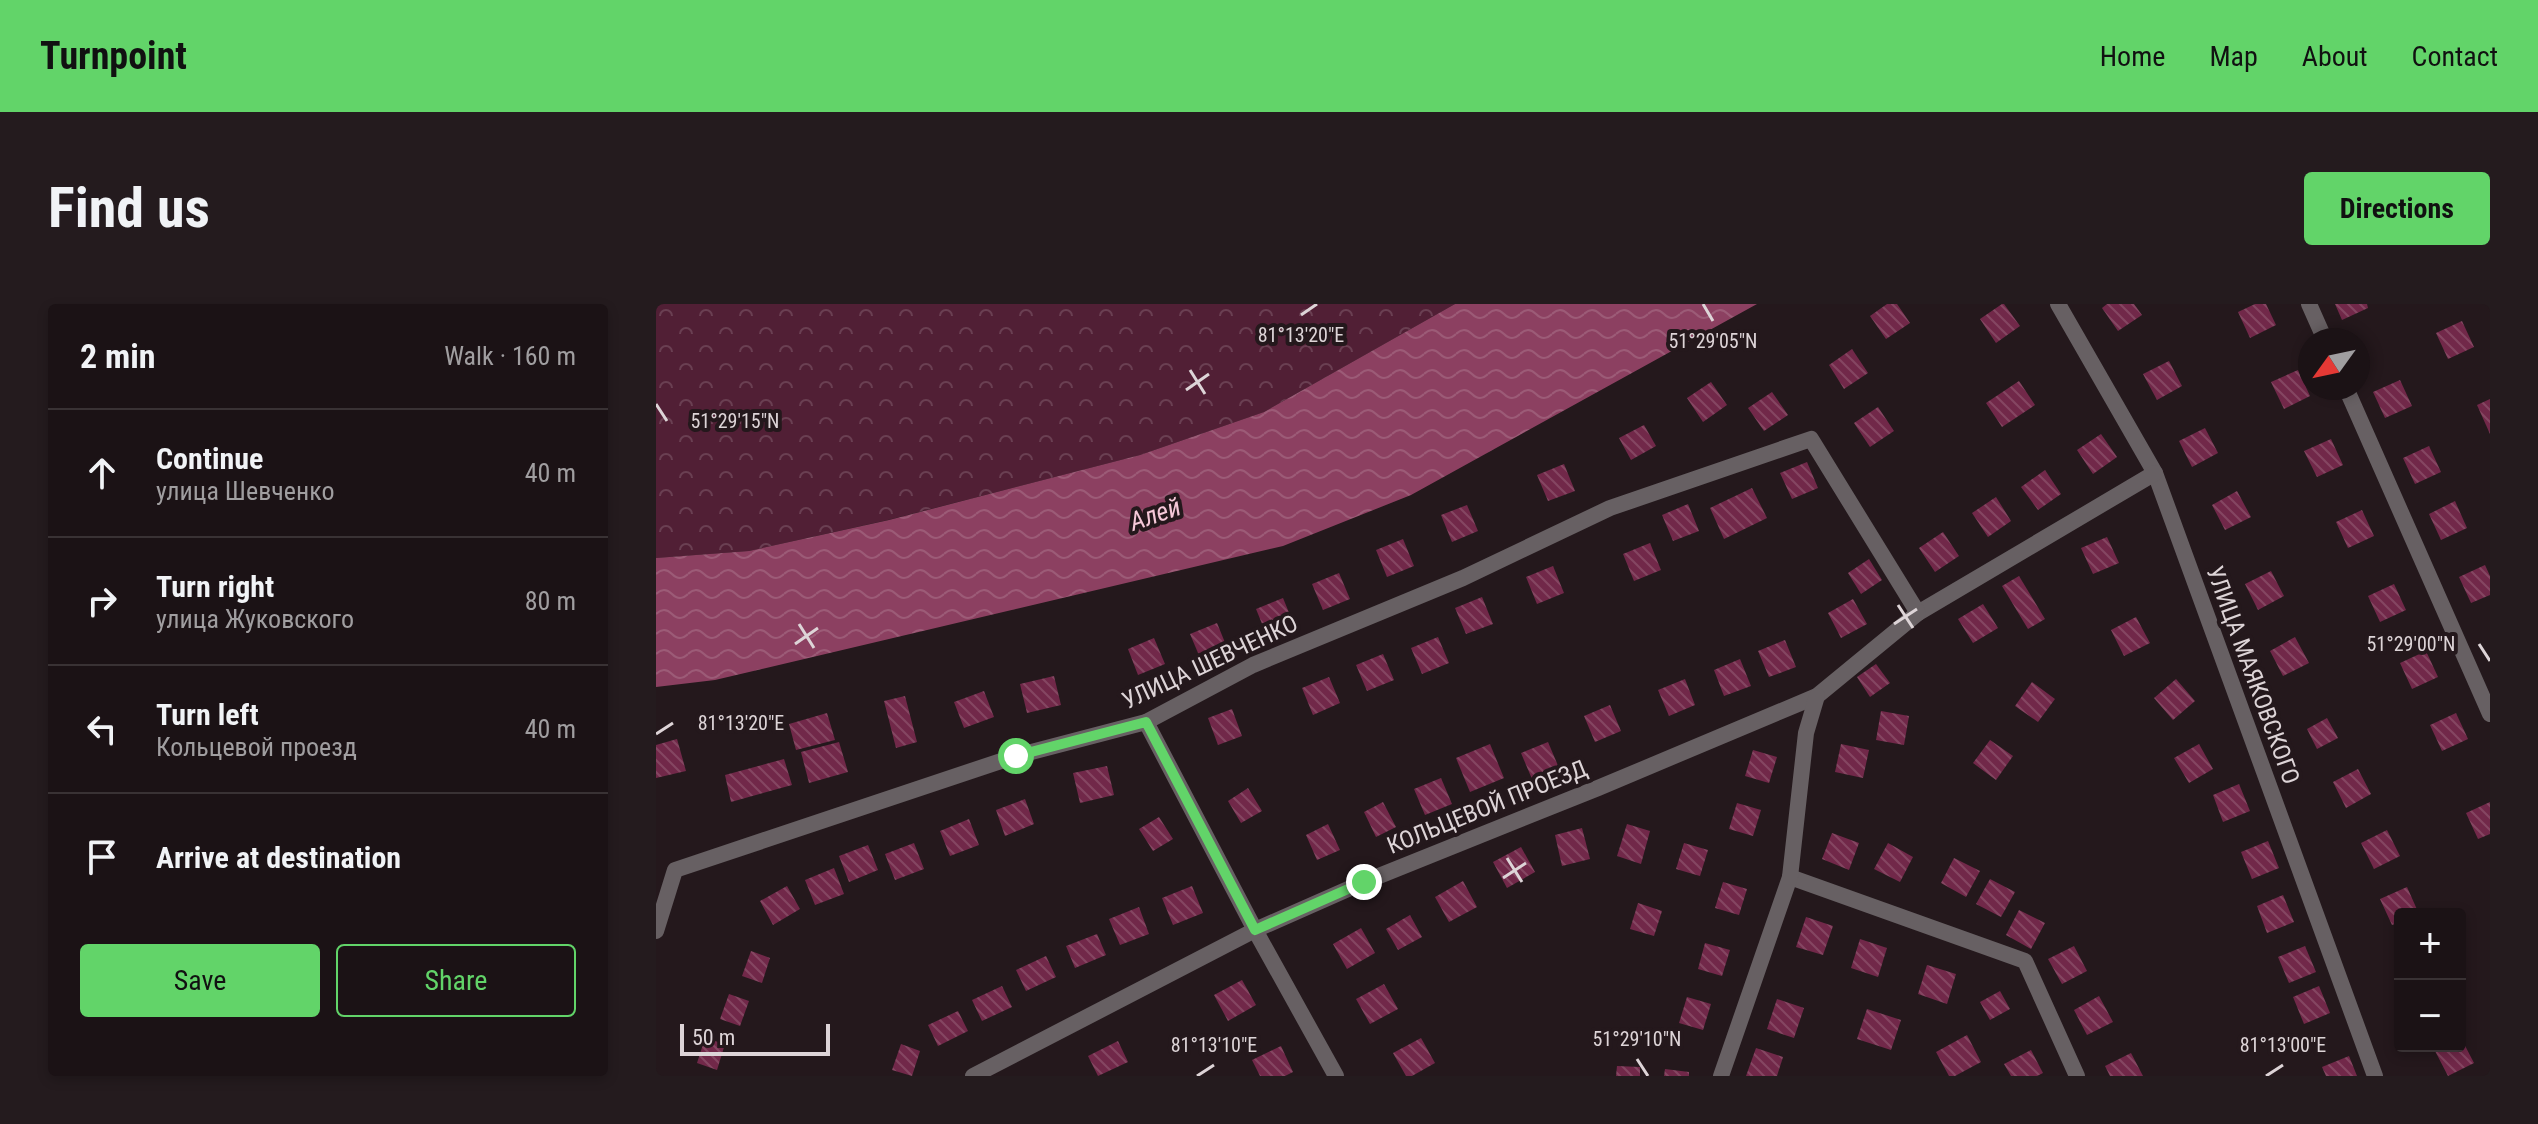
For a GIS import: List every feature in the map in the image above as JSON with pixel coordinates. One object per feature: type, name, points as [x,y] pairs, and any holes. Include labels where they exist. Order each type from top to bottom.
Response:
[{"type":"street","name":"УЛИЦА МАЯКОВСКОГО","points":[[2058,304],[2155,473],[2375,1076]]},
{"type":"street","points":[[2309,304],[2320,328]]},
{"type":"street","points":[[2351,400],[2490,714]]},
{"type":"street","name":"УЛИЦА ШЕВЧЕНКО","points":[[656,931],[675,870],[1016,756],[1146,722],[1253,665],[1463,578],[1610,508],[1811,439],[1918,613]]},
{"type":"street","name":"КОЛЬЦЕВОЙ ПРОЕЗД","points":[[973,1076],[1255,930],[1364,882],[1817,696],[1918,613],[2155,473]]},
{"type":"street","points":[[1721,1076],[1790,877],[1806,733],[1817,696]]},
{"type":"street","points":[[1146,722],[1336,1076]]},
{"type":"street","points":[[1790,877],[2025,961],[2077,1076]]},
{"type":"green space","points":[[656,304],[1455,304],[1264,412],[1140,455],[888,520],[749,551],[656,558]]},
{"type":"water","name":"Алей","points":[[1455,304],[1757,304],[1411,495],[1283,546],[715,680],[656,687],[656,558],[749,551],[889,520],[1140,455],[1264,412]]},
{"type":"building","points":[[1887,304],[1897,304],[1910,323],[1886,339],[1870,316]]},
{"type":"building","points":[[2002,304],[2020,326],[1996,343],[1980,319]]},
{"type":"building","points":[[2107,304],[2134,304],[2142,315],[2118,331],[2102,308]]},
{"type":"building","points":[[2255,304],[2266,304],[2276,325],[2250,338],[2238,312]]},
{"type":"building","points":[[2335,304],[2367,304],[2368,308],[2342,320]]},
{"type":"building","points":[[2462,321],[2474,347],[2448,359],[2436,333]]},
{"type":"building","points":[[1852,349],[1868,373],[1844,389],[1829,365]]},
{"type":"building","points":[[2169,361],[2182,386],[2157,400],[2143,374]]},
{"type":"building","points":[[2298,370],[2298,400],[2302,400],[2284,409],[2271,382]]},
{"type":"building","points":[[2400,380],[2412,406],[2385,418],[2373,392]]},
{"type":"building","points":[[2019,381],[2035,405],[2002,427],[1986,403]]},
{"type":"building","points":[[1711,382],[1727,405],[1703,422],[1687,398]]},
{"type":"building","points":[[1772,392],[1788,415],[1764,431],[1748,408]]},
{"type":"building","points":[[2490,399],[2490,434],[2477,405]]},
{"type":"building","points":[[1878,407],[1894,431],[1870,447],[1854,423]]},
{"type":"building","points":[[1644,425],[1656,446],[1631,460],[1619,438]]},
{"type":"building","points":[[2205,428],[2218,453],[2192,467],[2179,441]]},
{"type":"building","points":[[2101,434],[2117,457],[2093,474],[2077,450]]},
{"type":"building","points":[[2331,439],[2343,465],[2317,477],[2304,451]]},
{"type":"building","points":[[2429,446],[2441,472],[2415,484],[2403,458]]},
{"type":"building","points":[[1807,462],[1818,488],[1792,499],[1780,473]]},
{"type":"building","points":[[1564,464],[1575,491],[1548,501],[1537,475]]},
{"type":"building","points":[[2045,470],[2061,494],[2038,510],[2021,487]]},
{"type":"building","points":[[1752,488],[1767,518],[1724,539],[1710,508]]},
{"type":"building","points":[[2237,491],[2251,517],[2225,530],[2212,505]]},
{"type":"building","points":[[1996,497],[2011,521],[1988,537],[1972,513]]},
{"type":"building","points":[[2455,501],[2467,528],[2441,540],[2429,514]]},
{"type":"building","points":[[1688,504],[1699,531],[1673,541],[1662,515]]},
{"type":"building","points":[[1467,505],[1478,531],[1452,542],[1441,515]]},
{"type":"building","points":[[2362,510],[2374,536],[2348,548],[2336,522]]},
{"type":"building","points":[[1943,532],[1959,556],[1935,572],[1919,548]]},
{"type":"building","points":[[2107,537],[2119,563],[2093,574],[2081,548]]},
{"type":"building","points":[[1403,539],[1414,566],[1387,577],[1376,550]]},
{"type":"building","points":[[1650,543],[1661,570],[1634,581],[1623,554]]},
{"type":"building","points":[[1869,559],[1882,580],[1861,594],[1848,573]]},
{"type":"building","points":[[2485,565],[2490,576],[2490,595],[2471,603],[2459,577]]},
{"type":"building","points":[[1553,566],[1564,593],[1537,604],[1526,577]]},
{"type":"building","points":[[2271,571],[2284,596],[2258,610],[2245,584]]},
{"type":"building","points":[[1339,573],[1350,599],[1323,610],[1312,584]]},
{"type":"building","points":[[2019,576],[2045,619],[2028,629],[2002,586]]},
{"type":"building","points":[[2394,584],[2406,610],[2380,622],[2368,596]]},
{"type":"building","points":[[1482,597],[1493,624],[1466,634],[1455,608]]},
{"type":"building","points":[[1283,598],[1294,625],[1267,636],[1256,609]]},
{"type":"building","points":[[1853,599],[1867,624],[1841,638],[1828,613]]},
{"type":"building","points":[[1983,604],[1998,628],[1973,643],[1958,619]]},
{"type":"building","points":[[2136,617],[2150,643],[2124,656],[2111,630]]},
{"type":"building","points":[[1217,623],[1228,650],[1201,660],[1190,634]]},
{"type":"building","points":[[1438,637],[1449,663],[1422,674],[1411,648]]},
{"type":"building","points":[[2295,637],[2309,663],[2283,676],[2270,651]]},
{"type":"building","points":[[1154,638],[1165,664],[1138,675],[1128,649]]},
{"type":"building","points":[[1785,640],[1796,667],[1769,677],[1758,651]]},
{"type":"building","points":[[2426,651],[2438,677],[2412,689],[2400,663]]},
{"type":"building","points":[[1383,654],[1394,680],[1367,691],[1356,665]]},
{"type":"building","points":[[1740,659],[1751,686],[1724,696],[1714,670]]},
{"type":"building","points":[[1876,664],[1890,683],[1870,697],[1857,677]]},
{"type":"building","points":[[1054,676],[1061,705],[1027,713],[1020,684]]},
{"type":"building","points":[[1329,677],[1340,703],[1313,715],[1302,688]]},
{"type":"building","points":[[1685,679],[1695,705],[1669,716],[1658,690]]},
{"type":"building","points":[[2176,679],[2195,701],[2173,720],[2154,698]]},
{"type":"building","points":[[2032,682],[2055,699],[2038,722],[2015,706]]},
{"type":"building","points":[[984,691],[994,717],[964,728],[954,702]]},
{"type":"building","points":[[905,696],[917,742],[896,748],[884,701]]},
{"type":"building","points":[[1610,705],[1621,731],[1595,742],[1584,716]]},
{"type":"building","points":[[1232,709],[1242,736],[1218,745],[1208,718]]},
{"type":"building","points":[[1881,711],[1909,716],[1904,745],[1876,740]]},
{"type":"building","points":[[827,713],[835,740],[796,750],[789,724]]},
{"type":"building","points":[[2456,713],[2468,739],[2442,751],[2430,725]]},
{"type":"building","points":[[2327,718],[2338,738],[2317,749],[2307,729]]},
{"type":"building","points":[[677,739],[686,771],[656,778],[656,745]]},
{"type":"building","points":[[1990,740],[2013,756],[1996,780],[1973,763]]},
{"type":"building","points":[[839,742],[848,772],[809,783],[801,752]]},
{"type":"building","points":[[1548,742],[1559,768],[1532,779],[1521,753]]},
{"type":"building","points":[[1490,744],[1504,778],[1470,792],[1456,758]]},
{"type":"building","points":[[1841,744],[1869,750],[1863,778],[1835,772]]},
{"type":"building","points":[[2199,744],[2213,769],[2189,783],[2174,758]]},
{"type":"building","points":[[1753,750],[1777,757],[1769,783],[1745,776]]},
{"type":"building","points":[[784,759],[792,785],[731,802],[725,775]]},
{"type":"building","points":[[1107,766],[1114,795],[1080,803],[1073,773]]},
{"type":"building","points":[[2358,769],[2371,794],[2346,808],[2333,782]]},
{"type":"building","points":[[1441,778],[1452,804],[1425,815],[1414,789]]},
{"type":"building","points":[[2239,784],[2250,811],[2223,822],[2213,795]]},
{"type":"building","points":[[1248,788],[1262,811],[1241,823],[1228,801]]},
{"type":"building","points":[[1025,799],[1034,824],[1005,836],[996,810]]},
{"type":"building","points":[[1383,802],[1396,827],[1376,837],[1364,812]]},
{"type":"building","points":[[2490,802],[2490,834],[2478,839],[2466,813]]},
{"type":"building","points":[[1737,803],[1761,810],[1753,836],[1729,829]]},
{"type":"building","points":[[1159,817],[1173,839],[1153,851],[1139,829]]},
{"type":"building","points":[[969,819],[979,845],[950,856],[940,831]]},
{"type":"building","points":[[1328,824],[1340,850],[1317,860],[1306,835]]},
{"type":"building","points":[[1627,824],[1650,831],[1641,864],[1617,856]]},
{"type":"building","points":[[1582,828],[1590,859],[1562,866],[1555,835]]},
{"type":"building","points":[[2387,830],[2400,856],[2374,869],[2361,843]]},
{"type":"building","points":[[1832,833],[1859,843],[1849,870],[1822,859]]},
{"type":"building","points":[[2268,841],[2279,868],[2252,879],[2241,852]]},
{"type":"building","points":[[914,843],[924,869],[895,880],[885,854]]},
{"type":"building","points":[[1684,843],[1708,850],[1700,876],[1676,869]]},
{"type":"building","points":[[1888,843],[1913,857],[1900,882],[1874,869]]},
{"type":"building","points":[[868,845],[878,870],[849,882],[839,856]]},
{"type":"building","points":[[1521,847],[1535,872],[1507,888],[1493,862]]},
{"type":"building","points":[[1954,858],[1980,871],[1966,897],[1941,883]]},
{"type":"building","points":[[834,868],[844,894],[815,905],[805,880]]},
{"type":"building","points":[[1990,879],[2015,892],[2001,917],[1976,904]]},
{"type":"building","points":[[1463,881],[1477,907],[1449,922],[1435,897]]},
{"type":"building","points":[[1723,882],[1747,889],[1739,915],[1715,908]]},
{"type":"building","points":[[787,886],[800,909],[773,925],[760,901]]},
{"type":"building","points":[[1192,886],[1203,913],[1173,925],[1162,898]]},
{"type":"building","points":[[2407,887],[2416,908],[2394,908],[2392,925],[2380,899]]},
{"type":"building","points":[[2283,895],[2294,922],[2267,933],[2257,906]]},
{"type":"building","points":[[1638,903],[1662,911],[1654,936],[1630,929]]},
{"type":"building","points":[[1139,907],[1149,934],[1120,945],[1109,919]]},
{"type":"building","points":[[2019,910],[2045,923],[2031,949],[2006,935]]},
{"type":"building","points":[[1410,915],[1422,937],[1398,950],[1386,929]]},
{"type":"building","points":[[1806,917],[1833,926],[1823,955],[1796,947]]},
{"type":"building","points":[[1361,928],[1375,953],[1347,969],[1333,944]]},
{"type":"building","points":[[1097,934],[1106,955],[1075,968],[1066,946]]},
{"type":"building","points":[[1860,939],[1887,948],[1878,977],[1851,968]]},
{"type":"building","points":[[1705,943],[1730,950],[1722,976],[1698,969]]},
{"type":"building","points":[[2074,946],[2087,971],[2062,984],[2048,959]]},
{"type":"building","points":[[2305,946],[2316,972],[2289,983],[2278,957]]},
{"type":"building","points":[[751,951],[770,958],[762,983],[742,976]]},
{"type":"building","points":[[1046,956],[1056,977],[1026,991],[1016,970]]},
{"type":"building","points":[[1927,965],[1956,974],[1947,1004],[1918,994]]},
{"type":"building","points":[[1242,980],[1256,1005],[1228,1021],[1214,995]]},
{"type":"building","points":[[1384,984],[1398,1009],[1370,1024],[1356,999]]},
{"type":"building","points":[[1002,986],[1012,1007],[982,1021],[972,1000]]},
{"type":"building","points":[[2319,986],[2330,1013],[2304,1024],[2293,997]]},
{"type":"building","points":[[2000,991],[2010,1009],[1990,1020],[1980,1002]]},
{"type":"building","points":[[729,994],[749,1001],[740,1026],[720,1019]]},
{"type":"building","points":[[2099,996],[2113,1022],[2087,1035],[2074,1010]]},
{"type":"building","points":[[1687,997],[1711,1004],[1703,1030],[1679,1023]]},
{"type":"building","points":[[1777,999],[1804,1008],[1794,1038],[1767,1029]]},
{"type":"building","points":[[1867,1009],[1901,1020],[1891,1050],[1857,1039]]},
{"type":"building","points":[[958,1011],[968,1031],[938,1046],[928,1025]]},
{"type":"building","points":[[1967,1035],[1981,1062],[1955,1076],[1949,1076],[1936,1052]]},
{"type":"building","points":[[705,1038],[725,1044],[717,1070],[697,1063]]},
{"type":"building","points":[[1421,1038],[1435,1063],[1412,1076],[1406,1076],[1393,1053]]},
{"type":"building","points":[[1118,1041],[1128,1062],[1098,1076],[1088,1056]]},
{"type":"building","points":[[901,1044],[920,1051],[912,1076],[892,1070]]},
{"type":"building","points":[[1281,1046],[1293,1072],[1285,1076],[1260,1076],[1252,1060]]},
{"type":"building","points":[[1756,1048],[1783,1057],[1777,1076],[1746,1076]]},
{"type":"building","points":[[2466,1048],[2474,1063],[2448,1076],[2436,1052],[2466,1052]]},
{"type":"building","points":[[2031,1050],[2043,1073],[2037,1076],[2011,1076],[2004,1064]]},
{"type":"building","points":[[2131,1053],[2143,1076],[2110,1076],[2105,1066]]},
{"type":"building","points":[[2349,1056],[2357,1076],[2326,1076],[2322,1067]]},
{"type":"building","points":[[1617,1066],[1640,1067],[1640,1076],[1616,1076]]},
{"type":"building","points":[[1665,1069],[1689,1072],[1689,1076],[1664,1076]]},
{"type":"route","points":[[1016,756],[1146,722],[1255,930],[1364,882]]}]
